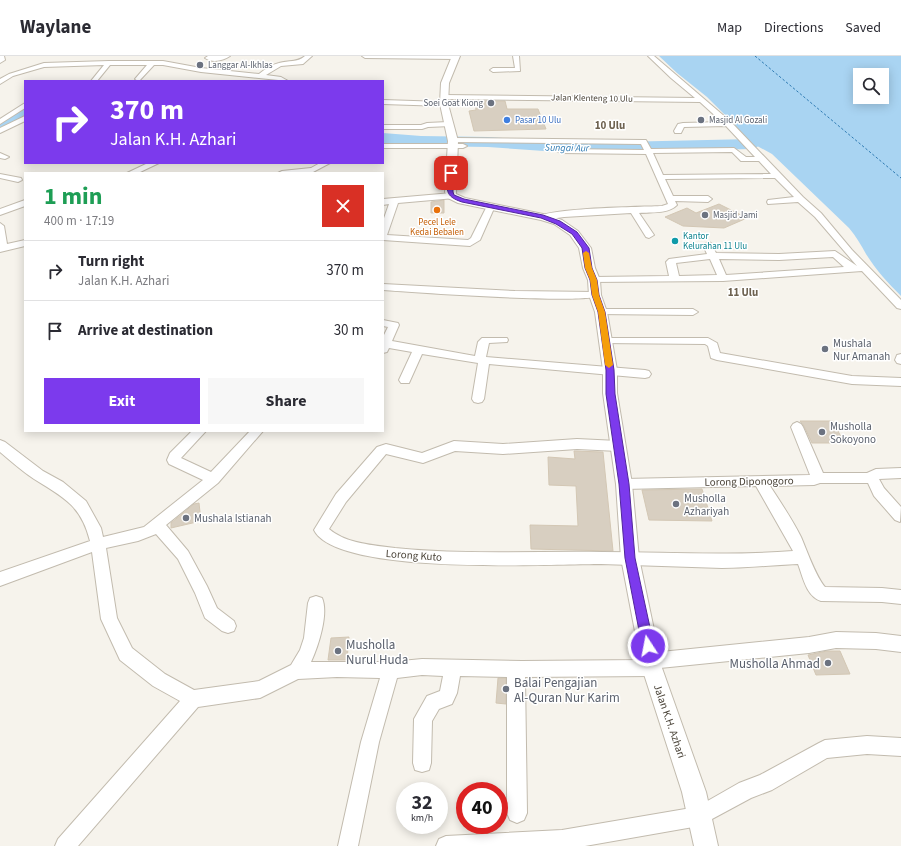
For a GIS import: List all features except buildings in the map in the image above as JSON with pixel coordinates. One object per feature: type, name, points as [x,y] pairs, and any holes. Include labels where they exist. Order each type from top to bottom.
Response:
[{"type":"street","points":[[0,61],[2,60],[1,56]]},
{"type":"street","points":[[88,64],[90,56]]},
{"type":"street","points":[[127,63],[133,56]]},
{"type":"street","points":[[165,63],[172,56]]},
{"type":"street","points":[[208,58],[220,59],[227,56]]},
{"type":"street","points":[[261,76],[274,65],[283,63],[301,63],[309,56]]},
{"type":"street","points":[[365,56],[455,57],[445,83],[444,100],[452,143],[450,184],[450,192],[452,196],[384,202]]},
{"type":"street","points":[[493,70],[518,70],[516,56]]},
{"type":"street","points":[[651,56],[728,124],[750,149],[800,200],[818,215],[901,306]]},
{"type":"street","points":[[95,80],[109,63]]},
{"type":"street","points":[[138,79],[152,63]]},
{"type":"street","points":[[0,75],[11,75],[50,64],[165,63],[201,70],[279,78],[283,80]]},
{"type":"street","points":[[0,82],[11,75]]},
{"type":"street","name":"Jalan Klenteng 10 Ulu","points":[[384,102],[444,100],[702,100]]},
{"type":"street","points":[[0,122],[24,106]]},
{"type":"street","points":[[0,131],[24,119]]},
{"type":"street","points":[[384,127],[422,127],[427,125],[448,124]]},
{"type":"street","points":[[678,131],[683,125],[728,124]]},
{"type":"street","points":[[452,143],[537,150]]},
{"type":"street","points":[[384,146],[452,143],[551,145],[597,152],[648,150],[734,150],[744,160],[757,159]]},
{"type":"street","points":[[543,217],[564,214],[663,209],[670,207],[673,205],[648,150]]},
{"type":"street","points":[[133,172],[153,164]]},
{"type":"street","points":[[292,172],[313,170],[324,164]]},
{"type":"street","points":[[0,176],[18,180]]},
{"type":"street","points":[[660,177],[774,176]]},
{"type":"street","name":"Jalan K.H. Azhari","points":[[452,196],[462,200],[543,217],[558,222],[574,233],[585,248],[595,295],[601,312],[606,341],[610,371],[610,394],[624,484],[630,558],[651,664],[694,792],[706,846]]},
{"type":"street","points":[[670,198],[708,199]]},
{"type":"street","points":[[384,232],[394,200]]},
{"type":"street","points":[[771,202],[800,200]]},
{"type":"street","points":[[0,212],[24,204]]},
{"type":"street","points":[[384,235],[470,243],[475,240],[490,206]]},
{"type":"street","points":[[634,211],[649,234]]},
{"type":"street","points":[[0,226],[2,248],[24,243]]},
{"type":"street","points":[[708,245],[723,278]]},
{"type":"street","points":[[675,279],[672,261],[835,254],[853,269]]},
{"type":"street","points":[[590,270],[675,279],[723,278],[865,268]]},
{"type":"street","points":[[384,287],[453,292],[475,291],[564,296],[595,295]]},
{"type":"street","points":[[601,312],[694,312]]},
{"type":"street","points":[[384,323],[394,325],[384,346],[482,360],[645,374]]},
{"type":"street","points":[[478,399],[484,342],[486,340],[503,340]]},
{"type":"street","points":[[606,341],[708,341],[713,345],[715,355],[717,356],[852,380],[901,382]]},
{"type":"street","points":[[405,380],[418,350]]},
{"type":"street","points":[[797,427],[817,478]]},
{"type":"street","points":[[199,432],[175,456],[174,460],[213,479]]},
{"type":"street","points":[[0,579],[98,545],[138,535],[157,525],[213,479],[256,432]]},
{"type":"street","name":"Lorong Kuto","points":[[617,437],[577,444],[503,449],[454,446],[423,458],[386,449],[382,450],[337,503],[321,530],[322,534],[345,544],[377,552],[458,558],[630,558]]},
{"type":"street","points":[[0,445],[38,475],[58,486],[81,505],[94,528],[102,565],[109,619],[126,654],[160,680],[193,699],[260,689],[297,671],[337,669],[391,670],[422,667],[516,669],[651,664],[809,645],[836,640],[876,641],[901,644]]},
{"type":"street","name":"Lorong Diponogoro","points":[[624,484],[814,480],[817,478],[871,478],[872,475],[876,474],[901,473]]},
{"type":"street","points":[[871,478],[880,492],[900,516]]},
{"type":"street","points":[[760,481],[792,534],[814,586],[821,594],[882,595],[901,597]]},
{"type":"street","points":[[157,525],[182,555],[202,591],[211,613],[228,626]]},
{"type":"street","points":[[630,558],[741,561],[803,557]]},
{"type":"street","points":[[297,671],[307,655],[312,640],[316,603]]},
{"type":"street","points":[[422,763],[423,719],[433,702],[446,698],[453,667]]},
{"type":"street","points":[[516,669],[517,813]]},
{"type":"street","points":[[348,846],[370,742],[391,670]]},
{"type":"street","points":[[65,846],[193,699]]},
{"type":"street","points":[[446,846],[562,843],[699,816],[746,790],[765,783],[825,749],[867,745],[901,747]]},
{"type":"water","points":[[659,56],[901,56],[901,296],[874,265],[849,228],[772,154],[748,141],[733,123],[707,97],[677,73]]},
{"type":"waterway","name":"Sungai Aur","points":[[0,127],[15,119],[24,112]]},
{"type":"waterway","name":"Sungai Aur","points":[[384,138],[421,141],[488,142],[573,148],[752,144]]},
{"type":"ferry route","points":[[755,56],[901,178]]},
{"type":"slow traffic","points":[[586,253],[589,268],[594,280],[595,295],[601,312],[609,365]]},
{"type":"place","name":"Langgar Al-Ikhlas","points":[[200,65]]},
{"type":"place","name":"Soei Goat Kiong","points":[[491,103]]},
{"type":"place","name":"Pasar 10 Ulu","points":[[507,120]]},
{"type":"place","name":"Masjid Al Gozali","points":[[701,120]]},
{"type":"place","name":"Pecel Lele Kedai Bebalen","points":[[437,210]]},
{"type":"place","name":"Masjid Jami","points":[[705,215]]},
{"type":"place","name":"Kantor Kelurahan 11 Ulu","points":[[675,241]]},
{"type":"place","name":"Mushala Nur Amanah","points":[[825,349]]},
{"type":"place","name":"Musholla Sokoyono","points":[[822,432]]},
{"type":"place","name":"Musholla Azhariyah","points":[[676,504]]},
{"type":"place","name":"Mushala Istianah","points":[[186,518]]},
{"type":"place","name":"Musholla Nurul Huda","points":[[338,651]]},
{"type":"place","name":"Musholla Ahmad","points":[[828,663]]},
{"type":"place","name":"Balai Pengajian Al-Quran Nur Karim","points":[[506,689]]},
{"type":"district","name":"10 Ulu","points":[[610,125]]},
{"type":"district","name":"11 Ulu","points":[[743,292]]},
{"type":"route","points":[[451,173],[450,192],[452,196],[462,200],[530,214],[558,222],[574,233],[585,248],[589,268],[594,280],[595,295],[601,312],[610,370],[610,394],[624,484],[630,558],[648,646]]}]
